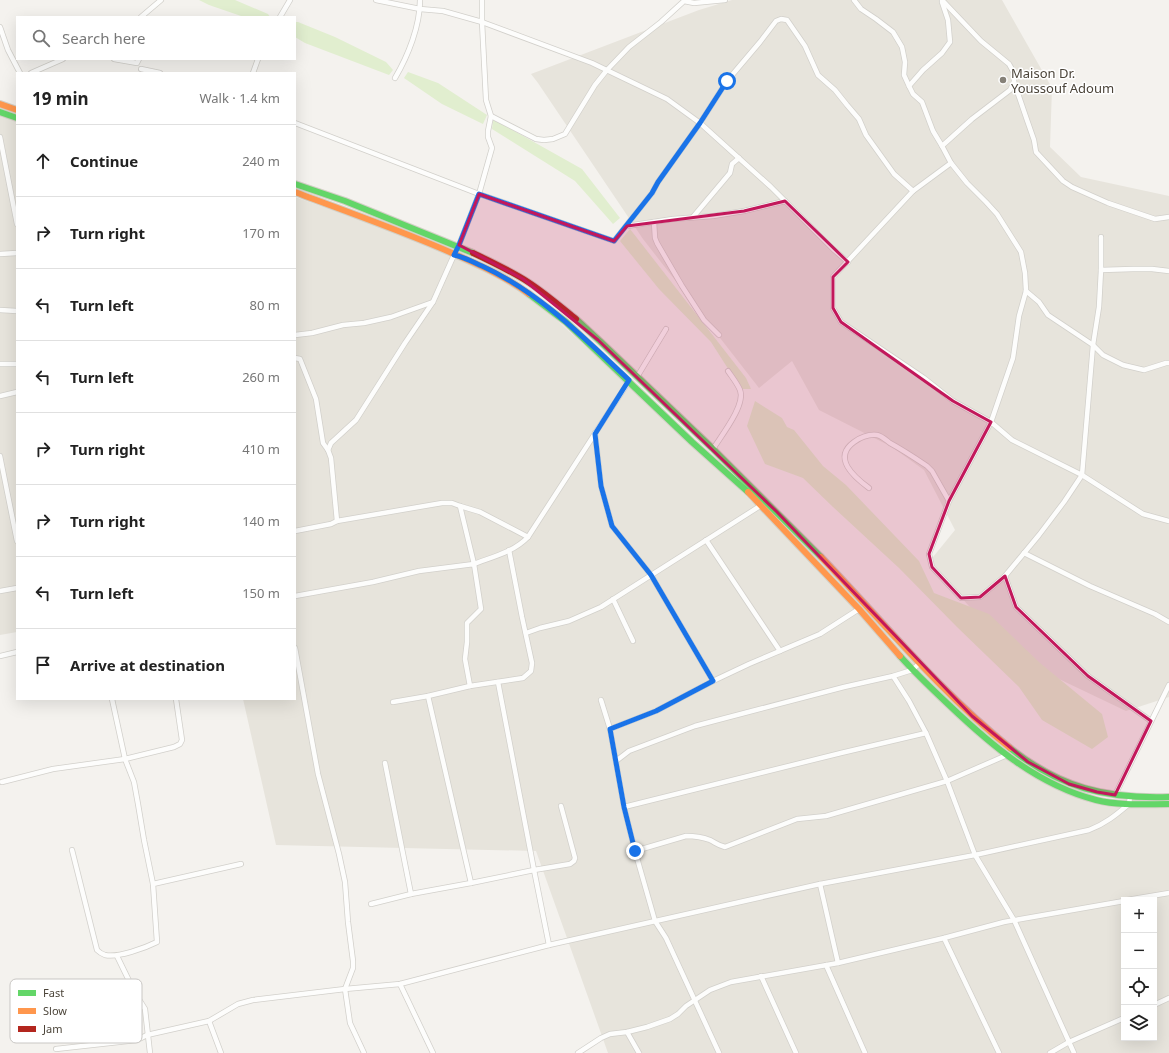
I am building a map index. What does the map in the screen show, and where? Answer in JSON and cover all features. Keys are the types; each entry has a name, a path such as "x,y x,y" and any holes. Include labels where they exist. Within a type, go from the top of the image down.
{"street":[{"path":"142,16 161,0"},
{"path":"281,16 290,0"},
{"path":"376,0 420,9 443,11 482,22 592,63 667,98 700,123 739,158 848,262"},
{"path":"395,78 402,66 412,42 420,9 420,0"},
{"path":"328,450 331,443 356,420 433,302 459,245 479,194 492,151 488,137 491,116 486,100 482,0"},
{"path":"491,116 536,139 549,140 565,134 595,85 607,70 629,47 661,22 684,1 694,3 726,0"},
{"path":"854,0 861,9 893,32 902,47 905,62 904,75 913,94 922,102 933,131 951,163 967,183 993,210 1021,252 1025,273 1026,291 1019,316 1013,358 991,422 949,501 929,554 932,568 961,598 980,597 1005,576 1043,530 1082,475 1093,345 1099,307 1101,237"},
{"path":"910,86 923,70 942,53 950,42 948,20 942,0"},
{"path":"942,0 981,41 1009,64 1014,73 1014,82 1034,140 1036,152 1063,181 1072,187 1108,203 1156,218 1169,217"},
{"path":"296,123 479,194 614,241 652,193 727,81 776,21 781,19 787,20 804,46 818,75 835,90 859,119 866,135 894,174 913,191"},
{"path":"0,28 8,50 19,72"},
{"path":"33,72 61,60"},
{"path":"120,60 138,63 139,60"},
{"path":"139,60 141,71"},
{"path":"254,72 258,60"},
{"path":"942,146 972,119 1010,90 1014,82"},
{"path":"0,104 16,110"},
{"path":"0,112 16,118"},
{"path":"0,137 16,219"},
{"path":"693,217 730,173 732,164 739,158"},
{"path":"951,163 913,191 833,277 832,308 841,322 924,378 953,401 991,422 1012,440 1082,475 1143,514 1169,521"},
{"path":"296,184 342,200 459,245 498,264 523,279 563,309 713,449 808,544 919,664 999,740 1028,762 1069,784 1097,792 1130,797 1169,797"},
{"path":"296,192 423,240 454,255 462,257 491,270 517,285 539,301 571,327 629,380 692,442 742,486 859,609 912,670 967,722 1024,768 1065,790 1098,800 1129,804 1169,804"},
{"path":"627,226 744,211 785,201"},
{"path":"654,222 655,238 657,243 704,320 719,334"},
{"path":"0,254 16,253"},
{"path":"1101,270 1133,269 1169,271"},
{"path":"1026,291 1039,302 1048,315 1093,345 1103,355 1123,365 1144,370 1169,363"},
{"path":"296,335 391,317 433,302"},
{"path":"0,310 16,311"},
{"path":"637,377 666,329"},
{"path":"296,358 300,359 316,398 322,443 328,450 331,458 337,522"},
{"path":"0,364 16,364"},
{"path":"713,449 740,406 741,391 728,371"},
{"path":"296,596 373,582 419,571 474,564 509,550 524,542 629,380"},
{"path":"0,396 16,392"},
{"path":"595,434 601,486 612,526 651,575 713,681"},
{"path":"869,488 857,480 846,465 845,452 848,447 860,437 878,435 927,466 932,471 949,501"},
{"path":"0,456 16,536"},
{"path":"296,531 442,503 452,503 480,512 528,537"},
{"path":"460,506 474,564 481,609 468,623 465,659 470,686"},
{"path":"526,633 569,621 601,607 760,506"},
{"path":"706,540 780,650"},
{"path":"393,702 428,696 470,686 523,678 531,671 532,663 509,550"},
{"path":"1024,553 1090,586 1155,614 1169,622"},
{"path":"1005,576 1016,607 1088,676 1151,721"},
{"path":"0,591 16,588"},
{"path":"613,599 633,641"},
{"path":"610,729 656,711 713,681 780,650 820,634 859,609"},
{"path":"0,656 16,652"},
{"path":"296,653 318,774 345,882 353,961 353,968 345,989 350,1023 364,1053"},
{"path":"616,761 629,751 695,726 893,676 912,670 919,664"},
{"path":"893,676 926,733 947,781 975,855 1014,920 1074,1053"},
{"path":"498,682 549,945"},
{"path":"1115,795 1169,685"},
{"path":"428,696 471,883"},
{"path":"72,850 97,950 105,955 117,956 150,946 157,942 153,884 134,782 125,759 112,700"},
{"path":"2,782 53,769 125,759 174,747 180,744 182,740 176,700"},
{"path":"601,700 610,729 624,807 655,921 666,938 719,1053"},
{"path":"624,807 926,733"},
{"path":"635,851 686,836 694,836 711,840 717,845 725,846 796,819 826,816 947,781 1006,755"},
{"path":"385,763 411,894"},
{"path":"142,1038 147,1035 209,1021 238,1004 253,1000 400,984 549,945 820,884 975,855 1089,830 1108,822 1129,804 1130,797"},
{"path":"371,904 411,894 570,864 575,858 561,806"},
{"path":"153,884 241,864"},
{"path":"820,884 838,962"},
{"path":"1145,897 1169,893"},
{"path":"578,1053 610,1034 647,1027 670,1019 710,990 731,982 826,965 944,938 1014,920 1121,902"},
{"path":"944,938 1000,1053"},
{"path":"117,956 128,979"},
{"path":"826,965 865,1053"},
{"path":"761,976 796,1053"},
{"path":"400,984 433,1053"},
{"path":"1157,1004 1169,998"},
{"path":"142,1004 145,1009 150,1053"},
{"path":"1050,1053 1069,1042 1121,1019"},
{"path":"209,1021 221,1053"},
{"path":"627,1032 639,1053"},
{"path":"56,1049 110,1043"}],"highlighted area":[{"path":"479,194 614,241 627,226 744,211 785,201 848,262 833,277 833,308 841,322 953,401 991,422 949,501 929,554 932,567 961,598 980,597 1005,576 1016,607 1088,676 1151,721 1115,795 1097,792 1069,784 1028,762 972,716 777,512 598,340 523,279 459,245"}],"shaded area":[{"path":"732,0 1002,0 1052,88 1050,147 1081,177 1169,196 1169,697 1126,711 1017,659 929,562 955,530 924,470 892,447 819,410 792,361 759,388 643,239 531,74 699,10"},
{"path":"0,112 16,116 16,632 0,635"},
{"path":"296,197 502,270 702,453 860,608 1007,756 1114,806 1169,803 1169,1053 608,1053 536,851 276,845 243,700 296,700"}],"green space":[{"path":"199,0 235,0 268,14 269,16 241,16"},
{"path":"296,22 335,37 386,62 393,70 389,75 305,43 296,38"},
{"path":"408,72 438,83 487,115 483,124 442,104 404,78"},
{"path":"493,119 582,169 620,218 613,224 575,181 492,129"},
{"path":"630,229 746,378 751,389 741,389 711,342 659,289 620,241"},
{"path":"755,401 782,418 787,427 794,430 823,466 846,485 919,561 934,593 989,614 1040,663 1102,714 1108,737 1092,749 1042,720 1019,687 899,568 803,478 765,464 747,426"}],"traffic: fast":[{"path":"0,112 16,118"},
{"path":"296,184 345,201 473,253"},
{"path":"529,294 566,322 692,442 748,492"},
{"path":"576,319 712,448 821,557"},
{"path":"900,656 930,687 982,735 999,749 1035,774 1055,785 1096,800 1123,804 1169,804"},
{"path":"1010,748 1047,773 1066,782 1085,788 1125,796 1169,797"}],"traffic: slow":[{"path":"0,104 16,110"},
{"path":"296,192 393,229 482,266 529,294"},
{"path":"748,492 859,609 900,656"},
{"path":"821,557 912,656 960,704 1010,748"}],"traffic: jam":[{"path":"473,253 508,270 528,282 576,319"}],"place":[{"name":"Maison Dr. Youssouf Adoum","path":"1003,80"}],"route":[{"path":"635,851 624,807 610,729 656,711 713,681 651,575 612,526 601,486 595,434 629,380 566,322 517,285 491,270 454,255 479,194 614,241 644,205 727,81"}]}
